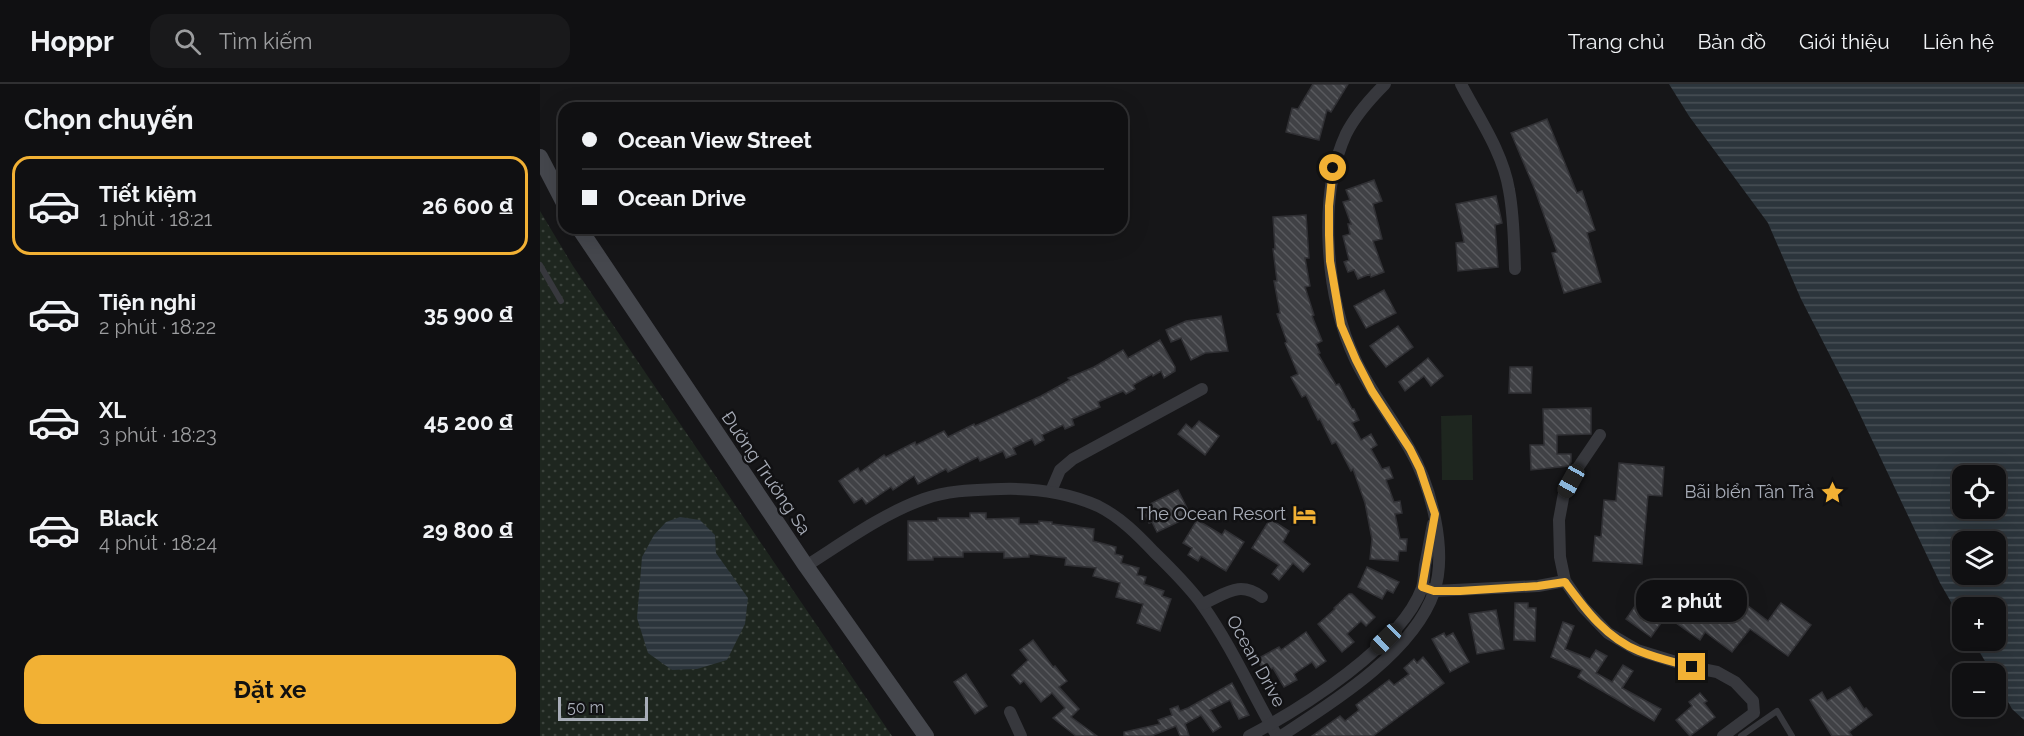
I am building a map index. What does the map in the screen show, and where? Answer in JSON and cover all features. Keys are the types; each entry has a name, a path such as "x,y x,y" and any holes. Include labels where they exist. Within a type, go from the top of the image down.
{"main road":[{"path":"540,157 558,192"},
{"name":"Đường Trường Sa","path":"583,234 806,566 926,736"}],"street":[{"path":"1249,736 1276,732 1345,694 1399,646 1423,614 1439,545 1435,514 1420,469 1410,449 1372,391 1341,325 1330,261 1329,206 1333,168 1347,132 1385,84"},
{"path":"1461,84 1494,147 1505,175 1509,189 1515,269"},
{"path":"1051,491 1060,470 1073,459 1202,388"},
{"path":"1600,435 1564,493 1559,520 1560,557 1565,582 1608,633 1637,650 1692,667 1717,672 1735,682 1753,701 1754,713 1723,736"},
{"name":"Ocean Drive","path":"806,566 894,512 927,497 955,491 981,490 1051,491 1078,498 1115,516 1147,544 1202,604 1276,732"},
{"path":"1428,589 1538,586 1565,582"},
{"name":"Ocean Drive","path":"1202,604 1239,588 1252,590 1262,597"},
{"path":"1010,712 1020,736"}],"lane":[{"path":"540,265 561,301"},
{"path":"1741,736 1777,711 1791,736"}],"shaded area":[{"path":"1669,84 2024,84 2024,720 2012,709 2006,698 2006,663 1986,663 1979,651 2006,651 2006,597 1952,597 1952,604 1801,299 1768,223 1689,116"},
{"path":"540,211 573,266 892,736 540,736"},
{"path":"1472,415 1473,480 1442,480 1441,416"},
{"path":"680,517 700,520 715,535 716,553 748,598 745,624 727,660 697,669 672,670 648,653 637,618 642,557 654,535 666,522"}],"building":[{"path":"1313,84 1348,84 1331,112 1327,110 1319,140 1286,132 1292,108 1298,109"},
{"path":"1547,119 1577,193 1582,191 1595,230 1587,233 1601,282 1564,293 1552,253 1557,252 1535,190 1511,133"},
{"path":"1374,180 1382,201 1373,204 1382,239 1373,241 1384,272 1358,279 1354,270 1348,272 1344,262 1349,260 1343,236 1350,234 1348,224 1351,224 1343,202 1350,200 1346,190"},
{"path":"1496,196 1502,223 1495,225 1498,267 1458,271 1456,243 1464,242 1456,204"},
{"path":"1306,215 1309,258 1305,258 1310,286 1305,287 1314,315 1312,316 1322,341 1316,344 1320,353 1318,354 1336,385 1339,384 1354,409 1359,420 1352,423 1361,440 1371,434 1377,445 1371,449 1382,469 1389,467 1393,478 1386,480 1394,502 1400,501 1402,513 1395,514 1400,539 1407,539 1406,551 1399,551 1398,561 1370,559 1372,539 1365,503 1353,469 1351,471 1336,442 1332,444 1306,395 1302,397 1291,377 1298,374 1285,343 1287,342 1277,314 1280,313 1274,281 1277,281 1273,249 1275,249 1273,217"},
{"path":"1384,290 1396,313 1366,328 1354,306"},
{"path":"1221,316 1228,351 1205,353 1191,360 1181,338 1171,342 1166,330 1186,321"},
{"path":"1398,326 1413,347 1386,367 1370,346"},
{"path":"1160,340 1175,371 1164,378 1161,371 1153,376 1152,374 1133,385 1135,389 1126,394 1123,391 1098,402 1100,407 1072,419 1074,425 1065,429 1063,425 1042,435 1044,440 1035,445 1032,439 1013,448 1016,454 1006,458 1003,451 980,461 978,457 948,472 946,469 918,484 914,476 893,490 891,487 866,504 862,498 854,503 839,481 858,468 860,472 884,455 886,457 915,442 916,445 944,431 948,437 1041,396 1070,380 1068,378 1094,367 1123,350 1128,358"},
{"path":"1428,358 1443,376 1431,386 1424,376 1405,391 1399,382"},
{"path":"1510,367 1532,367 1531,393 1509,393"},
{"path":"1591,408 1591,434 1557,435 1557,454 1571,454 1569,466 1531,470 1530,445 1544,445 1543,409"},
{"path":"1199,421 1219,436 1205,455 1178,434 1186,424 1192,429"},
{"path":"1619,463 1664,467 1662,496 1648,495 1642,564 1593,561 1595,536 1601,537 1604,500 1616,501"},
{"path":"1178,490 1191,516 1157,532 1152,522 1149,523 1144,507"},
{"path":"970,513 986,513 986,519 1019,518 1019,524 1039,524 1039,521 1094,529 1093,541 1116,547 1115,554 1123,556 1121,563 1139,568 1137,575 1146,577 1144,584 1164,591 1162,596 1171,599 1160,631 1137,623 1143,604 1116,597 1120,583 1093,576 1096,568 1065,565 1066,558 1029,554 1029,557 1004,558 1004,552 963,552 963,557 908,560 908,521 970,518"},
{"path":"1270,519 1289,531 1283,542 1310,564 1303,572 1293,563 1279,580 1272,574 1279,565 1252,548"},
{"path":"1197,520 1222,535 1225,530 1244,542 1226,571 1201,556 1198,561 1188,555 1192,548 1183,543"},
{"path":"1367,567 1399,582 1393,593 1387,590 1382,599 1358,587"},
{"path":"1650,584 1686,609 1700,589 1730,610 1739,599 1768,621 1781,603 1811,625 1788,656 1750,629 1732,652 1705,632 1700,640 1666,616 1651,637 1626,619"},
{"path":"1349,594 1352,594 1375,617 1366,626 1361,621 1347,634 1354,642 1342,652 1318,624"},
{"path":"1515,603 1528,603 1528,608 1536,608 1535,641 1514,640"},
{"path":"1496,610 1504,649 1477,654 1469,614"},
{"path":"1563,622 1574,626 1565,649 1590,659 1596,650 1607,656 1596,673 1612,682 1623,665 1633,671 1622,688 1661,709 1654,721 1578,677 1582,670 1551,657"},
{"path":"1306,632 1326,661 1316,668 1312,662 1294,674 1297,680 1284,687 1273,668 1264,672 1257,659 1279,647 1281,650"},
{"path":"1444,633 1446,637 1453,633 1469,662 1450,672 1432,639"},
{"path":"1033,640 1053,667 1055,666 1067,681 1059,687 1079,709 1071,717 1097,736 1076,736 1053,718 1065,708 1052,693 1041,702 1024,681 1020,684 1012,675 1028,660 1020,650"},
{"path":"1423,657 1444,683 1373,736 1312,736 1340,716 1345,721 1359,710 1356,705 1389,680 1394,685 1409,674 1404,668 1414,659 1417,663"},
{"path":"966,674 987,706 975,714 954,682"},
{"path":"1232,683 1249,715 1239,719 1230,700 1210,710 1221,727 1213,732 1201,715 1185,724 1189,736 1180,736 1176,726 1151,736 1124,736 1124,732 1160,724 1158,720 1172,715 1170,709 1178,706 1180,711 1188,708"},
{"path":"1850,687 1864,709 1866,708 1872,715 1849,732 1852,736 1832,736 1810,700 1822,692 1827,701"},
{"path":"1700,693 1707,701 1704,703 1715,717 1690,736 1676,720 1692,706 1689,702"}],"place":[{"name":"Bãi biển Tân Trà","path":"1832,492"},
{"name":"The Ocean Resort","path":"1304,514"}],"route":[{"path":"1333,168 1329,206 1330,261 1341,325 1372,391 1410,449 1420,469 1435,514 1422,587 1434,591 1460,591 1565,582 1608,633 1637,650 1692,667"}]}
